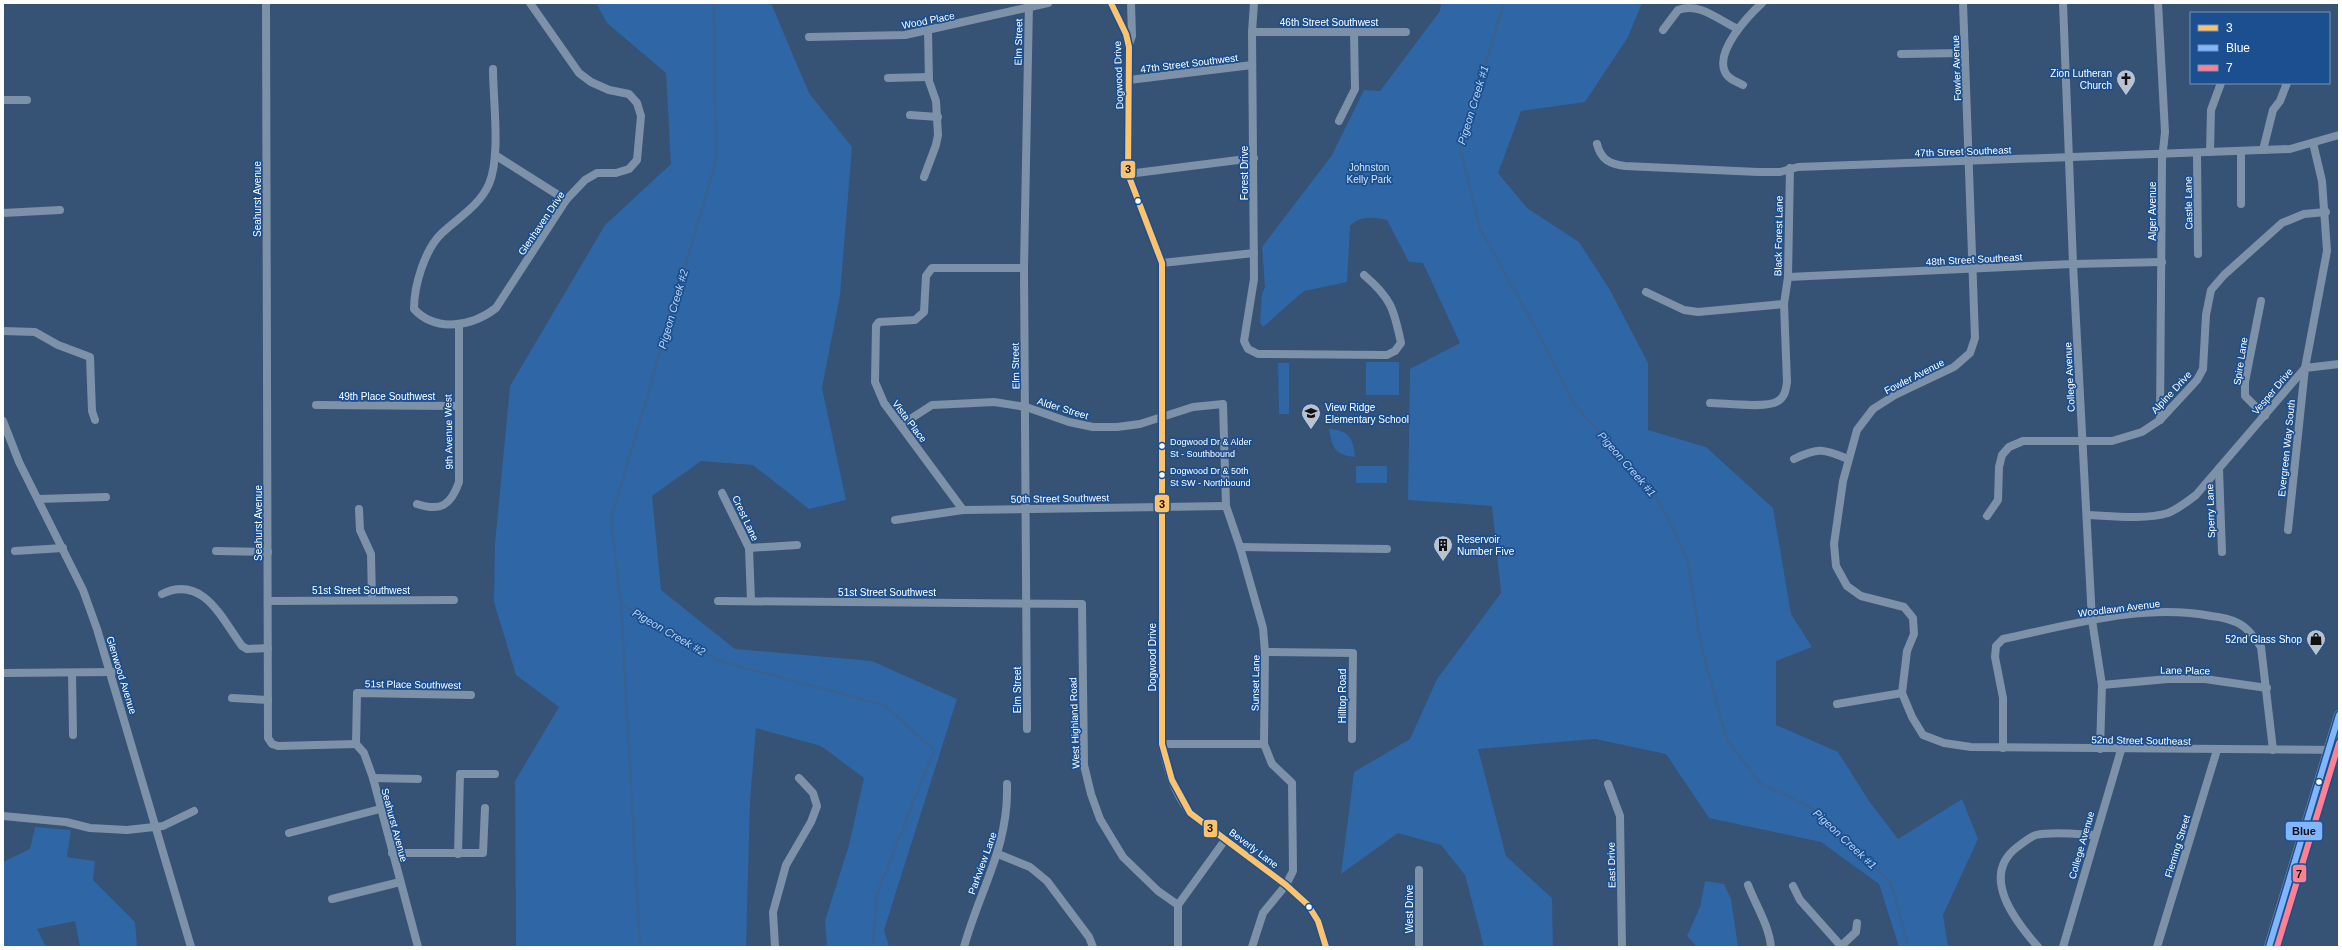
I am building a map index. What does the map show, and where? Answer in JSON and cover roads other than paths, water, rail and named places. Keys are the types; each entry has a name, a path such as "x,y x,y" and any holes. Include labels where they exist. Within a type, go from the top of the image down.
{"main road":[{"path":"2270,947 2334,750 2339,715"}],"street":[{"name":"Seahurst Avenue","path":"266,3 268,738 272,744 278,746 356,744 364,753 373,778 380,809 418,947"},
{"name":"Glenhaven Drive","path":"492,69 495,155 494,170 488,186 475,203 441,234 420,272 414,292 414,308 422,317 439,323 459,324 483,318 496,308 566,200 585,180 597,173 616,173 629,169 636,160 641,116 637,102 629,94 609,90 590,82 579,73 530,3"},
{"name":"Wood Place","path":"809,37 874,37 905,35 928,31 1029,6 1048,3"},
{"name":"Dogwood Drive","path":"1111,3 1126,34 1129,47 1128,174 1162,263 1162,744"},
{"path":"1129,47 1132,36 1131,3"},
{"name":"Forest Drive","path":"1254,3 1252,32 1254,279 1244,341 1248,349 1258,354 1387,355 1396,352 1401,343 1392,306 1383,291 1364,275"},
{"path":"1743,85 1728,76 1725,72 1726,53 1738,29 1762,3"},
{"name":"Fowler Avenue","path":"1902,693 1907,651 1914,634 1913,618 1904,607 1861,596 1846,586 1836,566 1834,544 1848,459 1857,430 1873,409 1895,395 1954,367 1970,353 1975,338 1974,269 1968,161 1963,3"},
{"name":"College Avenue","path":"2063,3 2073,264 2092,620 2102,685 2100,749"},
{"name":"Alger Avenue","path":"2158,3 2165,132 2163,154 2160,420"},
{"name":"Elm Street","path":"1027,729 1024,268 1029,6"},
{"path":"1663,30 1678,10 1693,7 1701,9 1738,29"},
{"path":"924,177 936,146 938,117 930,77 928,31"},
{"name":"46th Street Southwest","path":"1252,32 1406,32"},
{"path":"1339,122 1355,89 1354,32"},
{"path":"1901,54 1965,53"},
{"name":"47th Street Southwest","path":"1129,80 1252,65"},
{"path":"888,78 930,77"},
{"path":"2210,152 2211,110 2221,84"},
{"path":"2263,150 2273,110 2280,101 2286,84"},
{"path":"3,100 27,100"},
{"path":"910,115 938,117"},
{"name":"47th Street Southeast","path":"1597,144 1603,158 1615,164 1625,166 1780,172 1790,168 2290,149 2339,135"},
{"name":"Vesper Drive","path":"2087,516 2139,516 2167,513 2182,506 2196,495 2305,368 2327,251 2326,212 2322,181 2313,143"},
{"path":"2241,151 2241,204"},
{"name":"Castle Lane","path":"2197,153 2198,254"},
{"path":"495,155 566,200"},
{"path":"1128,174 1254,158"},
{"name":"Black Forest Lane","path":"1710,402 1766,405 1778,402 1785,394 1787,382 1784,304 1788,277 1790,168"},
{"path":"3,213 60,210"},
{"name":"Alpine Drive","path":"1987,516 1998,500 1999,467 2002,455 2009,447 2023,442 2082,440 2112,441 2142,432 2160,420 2197,380 2203,369 2206,315 2211,290 2224,275 2282,223 2304,214 2326,212"},
{"path":"1162,263 1254,253"},
{"name":"48th Street Southeast","path":"1788,277 2073,264 2162,262"},
{"name":"Vista Place","path":"963,510 884,404 875,382 876,326 879,322 915,320 924,312 926,276 932,268 1024,268"},
{"path":"1646,292 1684,310 1698,312 1784,304"},
{"name":"Spire Lane","path":"2261,302 2247,375 2246,396 2265,416"},
{"name":"9th Avenue West","path":"417,504 428,508 439,507 448,503 454,496 459,482 457,406 459,324"},
{"path":"3,331 35,332 58,345 90,357 92,411 95,420"},
{"path":"2305,368 2339,364"},
{"name":"Evergreen Way South","path":"2288,530 2305,368"},
{"name":"Alder Street","path":"901,425 932,405 994,402 1026,407 1047,416 1093,427 1117,427 1140,424 1163,415 1193,407 1223,404"},
{"name":"Sunset Lane","path":"1223,404 1226,506 1240,547 1263,628 1265,652 1264,744 1272,764 1292,783 1293,871 1286,885 1263,913 1252,947"},
{"name":"49th Place Southwest","path":"316,405 457,406"},
{"name":"Glenwood Avenue","path":"3,422 6,440 38,499 83,590 112,672 191,947"},
{"path":"1794,459 1809,451 1825,449 1848,459"},
{"name":"Sperry Lane","path":"2219,469 2222,552"},
{"name":"Crest Lane","path":"722,492 749,548 751,601"},
{"path":"38,499 106,497"},
{"name":"50th Street Southwest","path":"895,520 963,510 1226,506"},
{"path":"359,509 360,530 371,554 372,600"},
{"path":"749,548 797,545"},
{"path":"1240,547 1387,549"},
{"path":"15,551 63,548"},
{"path":"216,551 268,552"},
{"path":"162,594 173,588 184,588 198,593 217,609 242,646 248,649 268,648"},
{"name":"51st Street Southwest","path":"268,601 454,600"},
{"name":"51st Street Southwest","path":"718,602 1057,603"},
{"name":"West Highland Road","path":"1057,603 1082,604 1084,765 1100,819 1123,858 1158,891 1178,904"},
{"name":"Woodlawn Avenue","path":"2003,748 2003,698 1995,657 1996,646 2003,639 2092,620 2149,613 2190,612 2237,622 2252,634 2261,647 2267,688 2272,750"},
{"name":"Hilltop Road","path":"1265,652 1352,653 1352,739"},
{"path":"3,673 112,672"},
{"path":"72,673 73,735"},
{"name":"Lane Place","path":"2102,685 2168,678 2205,679 2267,688"},
{"name":"51st Place Southwest","path":"356,744 357,693 471,695"},
{"path":"1837,704 1902,693"},
{"name":"52nd Street Southeast","path":"1902,693 1912,716 1923,735 1944,743 1971,747 2121,750 2334,750"},
{"path":"232,698 268,700"},
{"path":"1162,744 1264,744"},
{"name":"Beverly Lane","path":"1162,744 1169,778 1180,799 1190,813 1286,885 1308,905 1318,921 1326,947"},
{"name":"College Avenue","path":"2063,947 2094,835 2121,750"},
{"name":"Fleming Street","path":"2157,947 2217,750"},
{"path":"458,854 460,774 495,774"},
{"path":"373,778 418,779"},
{"path":"775,947 773,912 786,866 811,822 817,806 813,793 799,778"},
{"name":"Parkview Lane","path":"964,947 972,920 998,854 1008,807 1007,784"},
{"name":"East Drive","path":"1608,784 1620,816 1622,947"},
{"path":"392,853 483,853 485,808"},
{"path":"289,833 380,809"},
{"path":"3,816 66,822 90,828 127,830 163,826 194,811"},
{"path":"2038,947 2013,918 2005,900 2001,881 2003,862 2012,852 2036,835 2094,835"},
{"path":"1178,947 1178,904 1225,840"},
{"path":"998,854 1030,867 1047,881 1090,937 1093,947"},
{"name":"West Drive","path":"1419,870 1419,947"},
{"path":"332,899 400,882"},
{"path":"1748,886 1757,908 1768,928 1771,947"},
{"path":"1793,886 1800,900 1838,941 1840,946 1856,932 1857,923"}],"waterway":[{"name":"Pigeon Creek #2","path":"640,947 621,604 611,520 716,161 714,3"},
{"name":"Pigeon Creek #1","path":"1504,3 1460,148 1480,229 1535,327 1574,404 1655,494 1672,526 1688,562 1701,646 1727,740 1760,783 1810,807 1890,881 1909,947"},
{"name":"Pigeon Creek #2","path":"621,604 719,661 884,705 934,750 877,894 873,947"}],"place":[{"name":"Zion Lutheran Church","path":"2126,96"},
{"name":"View Ridge Elementary School","path":"1311,430"},
{"name":"Dogwood Dr & Alder St - Southbound","path":"1162,446"},
{"name":"Dogwood Dr & 50th St SW - Northbound","path":"1162,475"},
{"name":"Reservoir Number Five","path":"1443,562"},
{"name":"52nd Glass Shop","path":"2316,656"}],"park label":[{"name":"Johnston Kelly Park","path":"1369,172"}]}
